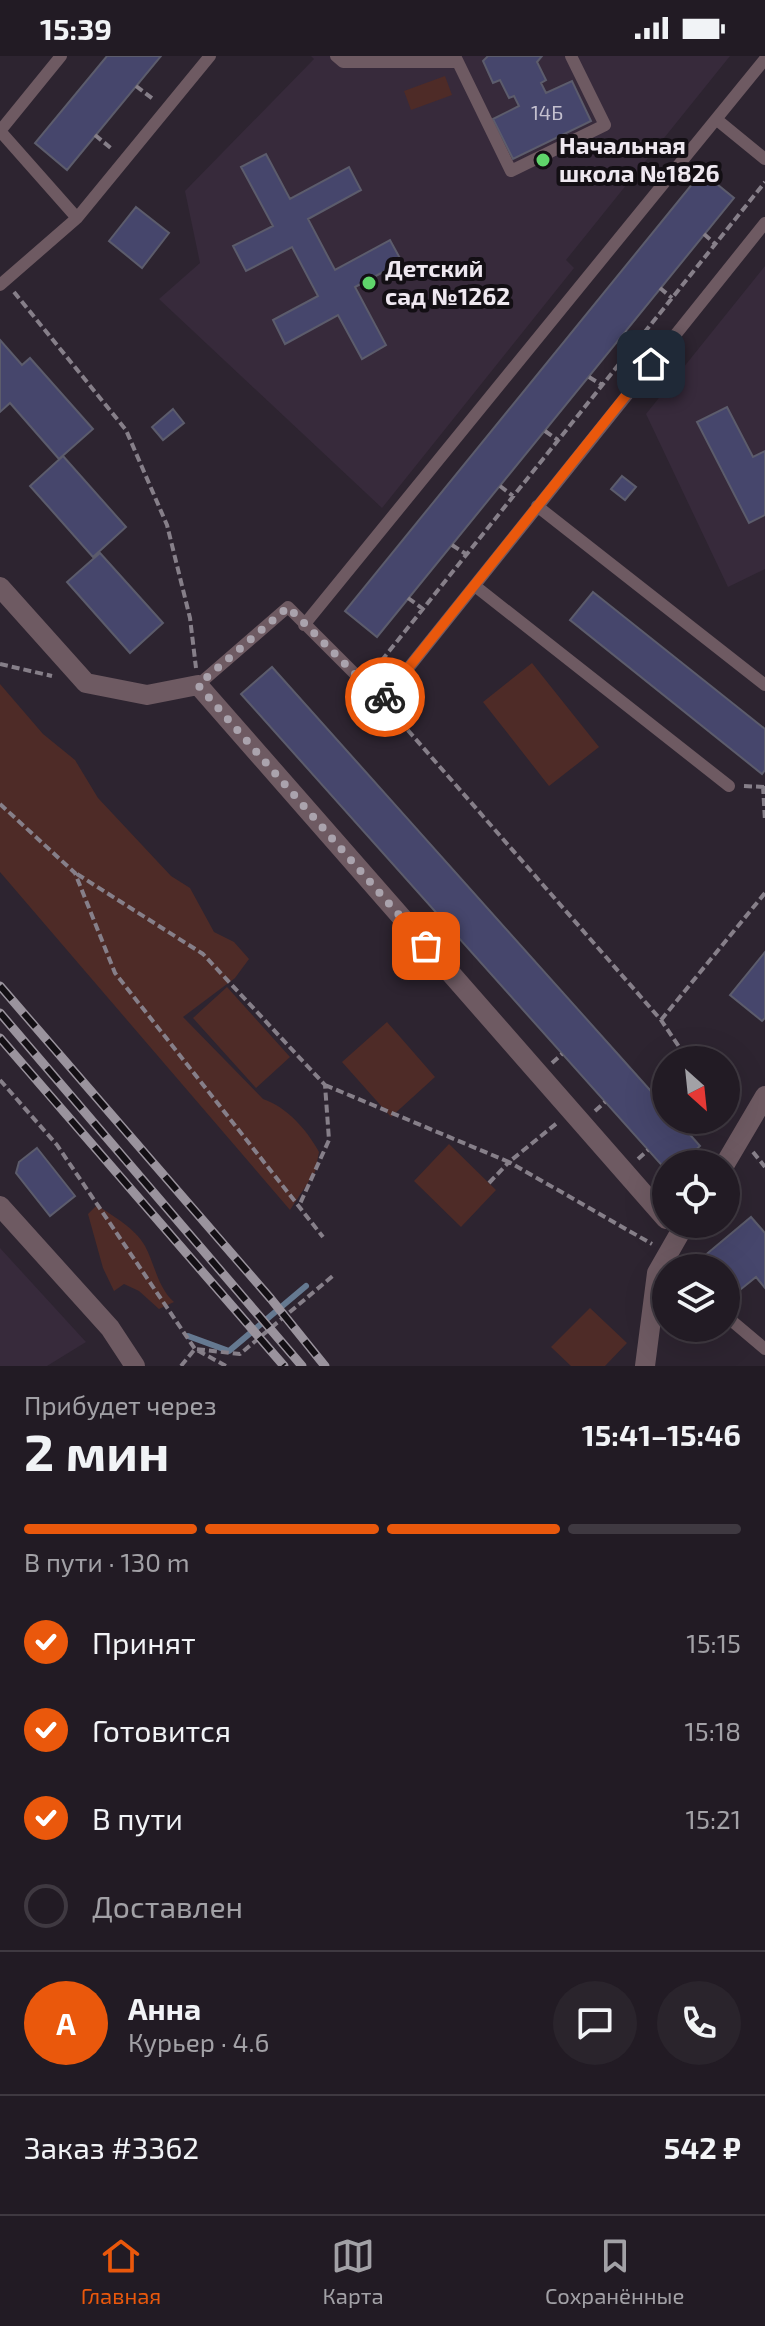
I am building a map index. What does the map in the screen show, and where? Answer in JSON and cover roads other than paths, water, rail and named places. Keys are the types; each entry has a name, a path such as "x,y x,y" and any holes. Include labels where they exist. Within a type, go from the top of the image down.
{"street":[{"path":"0,587 86,683 147,695 198,685 652,1200"},
{"path":"733,1150 765,1096"},
{"path":"0,1206 110,1328 135,1366"},
{"path":"645,1366 652,1328"}],"lane":[{"path":"61,56 0,131 77,218"},
{"path":"3,283 77,218 210,56"},
{"path":"336,56 343,62 456,59 511,171 605,125 571,56"},
{"path":"304,625 765,59"},
{"path":"716,119 765,159"},
{"path":"198,685 288,607 382,701 765,223"},
{"path":"537,506 765,685"},
{"path":"475,586 729,786"},
{"path":"740,1328 765,1349"}],"waterway":[{"path":"188,1336 229,1351 306,1286"}],"railway":[{"path":"0,986 271,1299 325,1366"},
{"path":"0,1013 302,1366"},
{"path":"0,1038 284,1366"}],"place":[{"name":"Начальная школа №1826","path":"543,160"},
{"name":"Детский сад №1262","path":"369,283"}]}
